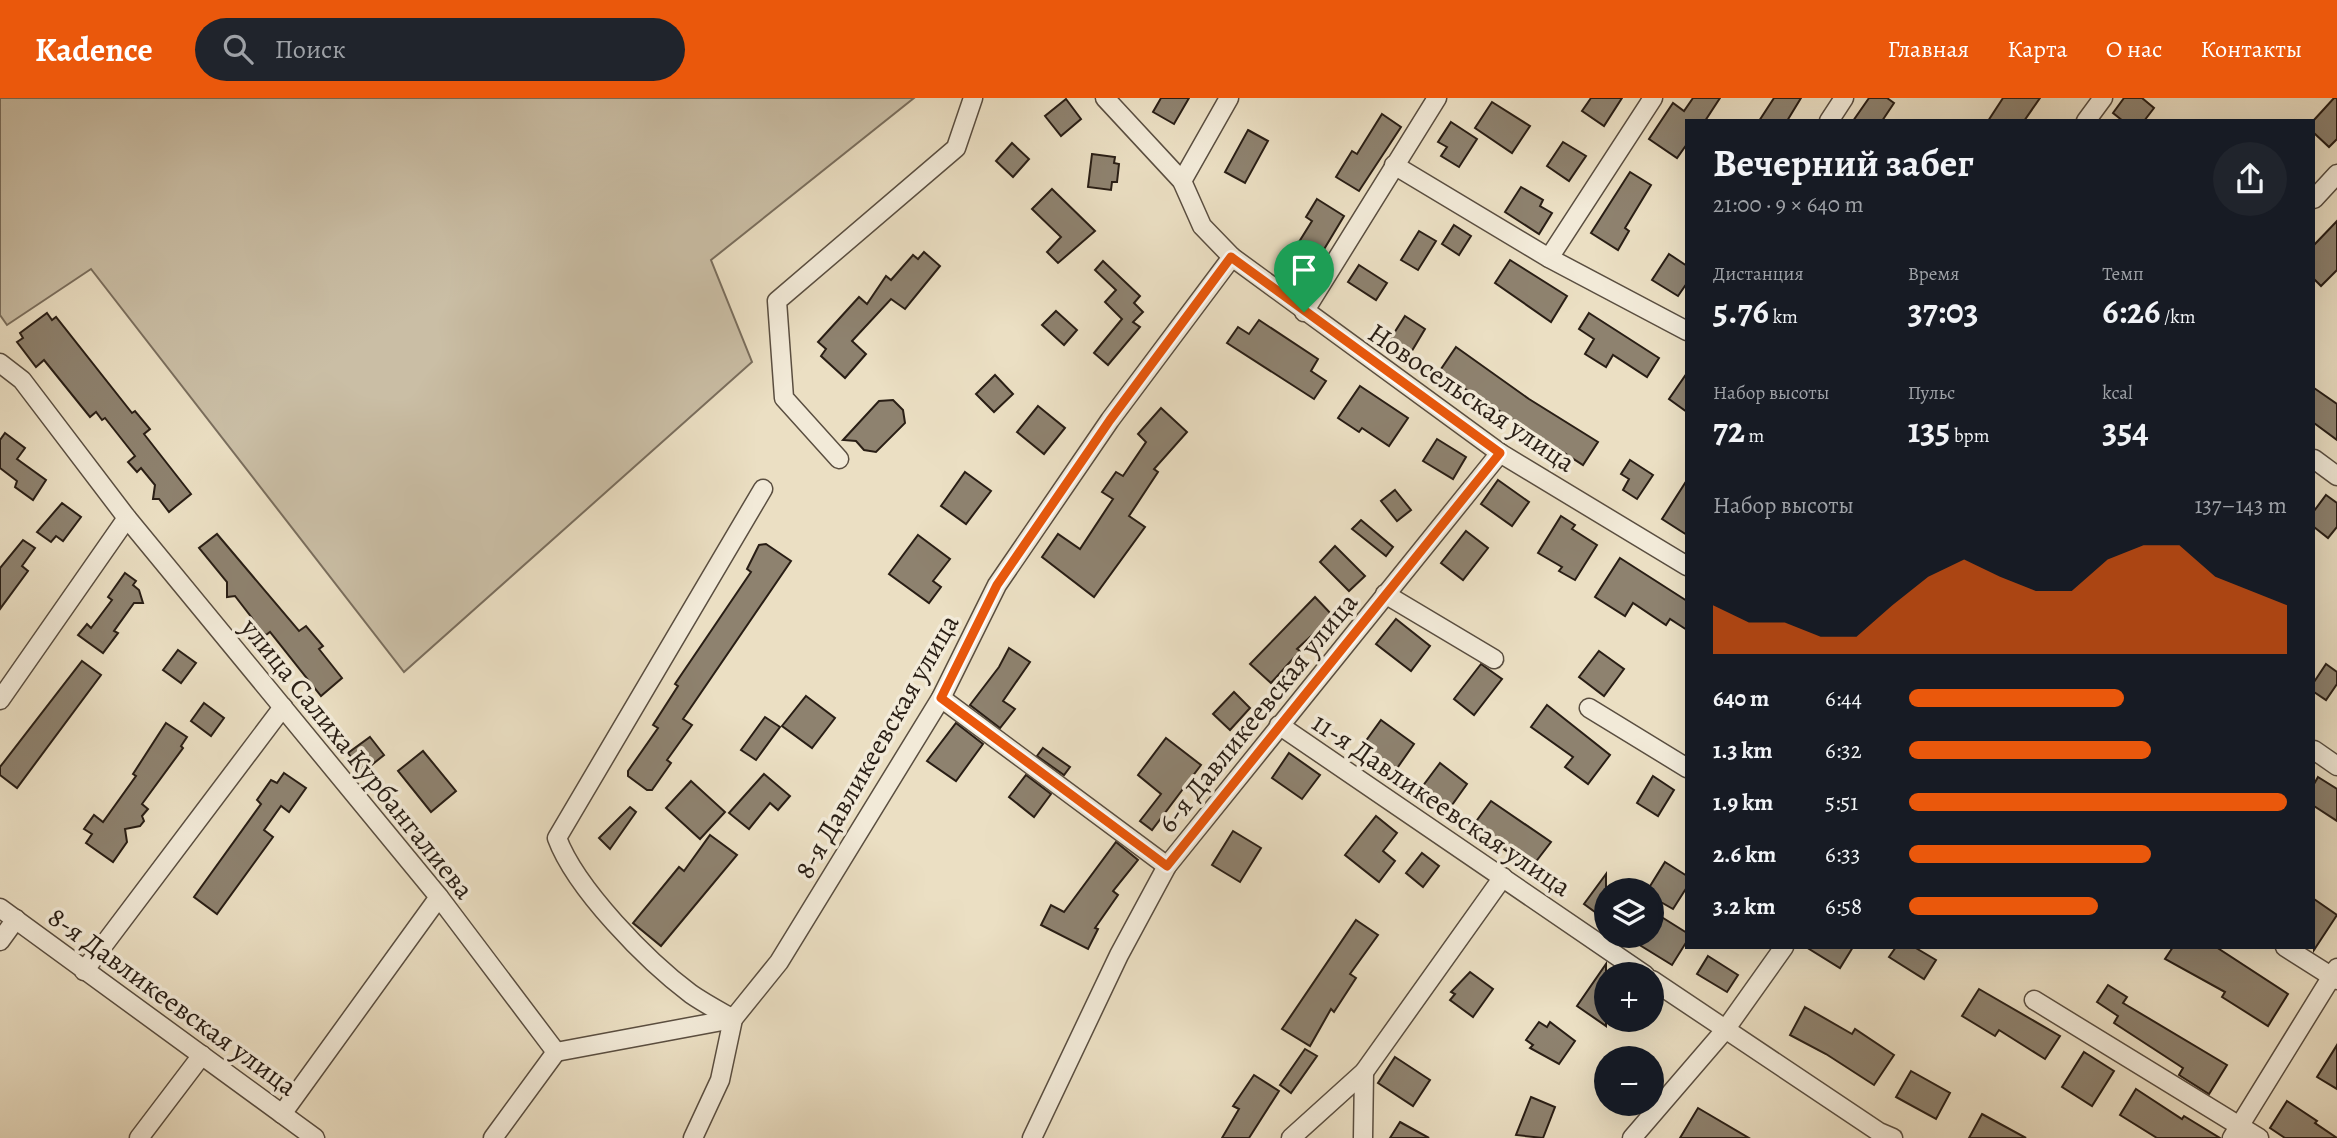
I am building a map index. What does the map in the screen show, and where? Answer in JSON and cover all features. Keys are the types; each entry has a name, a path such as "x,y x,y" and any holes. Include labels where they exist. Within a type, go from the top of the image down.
{"street":[{"path":"839,459 784,398 777,301 956,148 973,98"},
{"name":"Новосельская улица","path":"1105,98 1182,181 1202,226 1231,257 1500,453 1685,565"},
{"path":"1182,181 1229,98"},
{"path":"1304,312 1437,98"},
{"path":"1549,258 1653,98"},
{"path":"1830,119 1844,98"},
{"path":"2087,119 2103,98"},
{"path":"1394,165 1549,258 1685,330"},
{"path":"2315,198 2337,174"},
{"name":"8-я Давликеевская улица","path":"693,1138 720,1080 733,1019 779,962 941,698 997,585 1110,420 1231,257"},
{"name":"улица Салиха Курбангалиева","path":"0,363 22,380 127,518 439,897 556,1052"},
{"name":"6-я Давликеевская улица","path":"1032,1138 1119,955 1167,866 1500,453"},
{"path":"2315,459 2337,476"},
{"path":"733,1019 692,995 665,972 599,903 566,862 557,838 763,489"},
{"path":"0,700 127,518"},
{"path":"1385,594 1494,659"},
{"path":"941,698 1167,866"},
{"path":"85,971 282,707"},
{"path":"1589,708 1685,767"},
{"name":"11-я Давликеевская улица","path":"1279,725 1626,962"},
{"path":"2315,751 2337,766"},
{"path":"1290,1138 1364,1072 1503,877"},
{"path":"282,1114 439,897"},
{"name":"8-я Давликеевская улица","path":"0,908 315,1138"},
{"path":"0,941 16,919"},
{"path":"1632,1138 1725,1030 1783,949"},
{"path":"2236,1132 2335,975 2289,949"},
{"path":"1664,988 1882,1136"},
{"path":"2034,1000 2236,1132 2259,1138"},
{"path":"493,1138 556,1052 733,1019"},
{"path":"139,1138 202,1055"},
{"path":"1363,1138 1364,1072"}],"shaded area":[{"path":"0,98 914,98 711,260 752,362 404,672 91,269 7,325 0,315"}],"building":[{"path":"1161,98 1189,98 1174,124 1153,112"},
{"path":"1591,98 1622,98 1604,126 1582,111"},
{"path":"1693,98 1720,98 1706,119 1685,119 1685,147 1677,158 1649,139 1673,103 1684,111"},
{"path":"1774,98 1801,98 1788,119 1760,119"},
{"path":"1869,98 1887,98 1894,103 1883,119 1854,119"},
{"path":"2003,98 2040,98 2025,119 1989,119"},
{"path":"2124,98 2142,98 2154,108 2146,119 2120,119 2113,113"},
{"path":"2337,98 2337,139 2329,147 2315,134 2315,119"},
{"path":"1066,99 1081,119 1061,136 1045,116"},
{"path":"1492,102 1530,126 1512,153 1475,128"},
{"path":"1382,114 1401,127 1359,191 1336,177 1352,151 1357,154"},
{"path":"1451,122 1477,139 1459,167 1441,156 1447,147 1438,142"},
{"path":"1248,130 1268,141 1245,183 1225,172"},
{"path":"1563,142 1586,156 1569,181 1547,166"},
{"path":"1012,143 1029,159 1013,177 996,161"},
{"path":"1092,154 1115,157 1114,163 1119,164 1117,182 1112,182 1111,190 1088,187"},
{"path":"1630,172 1651,185 1625,228 1629,231 1618,250 1591,233"},
{"path":"1521,187 1543,200 1540,206 1552,213 1539,234 1505,212"},
{"path":"1052,189 1095,231 1058,263 1047,252 1061,237 1032,209"},
{"path":"1317,199 1344,216 1311,271 1289,258 1312,221 1306,217"},
{"path":"2337,221 2337,270 2321,286 2315,280 2315,244"},
{"path":"1454,225 1471,236 1459,255 1442,244"},
{"path":"1419,231 1436,241 1418,270 1401,260"},
{"path":"924,252 940,266 905,309 891,299 852,341 866,354 845,378 821,356 826,349 818,342 859,297 867,304 886,276 891,280 913,255 918,259"},
{"path":"1669,254 1685,265 1685,286 1678,296 1652,280"},
{"path":"1510,260 1567,296 1551,322 1495,283"},
{"path":"1103,261 1140,296 1134,303 1143,312 1133,322 1140,327 1108,365 1094,353 1122,319 1105,302 1116,290 1095,270"},
{"path":"1359,265 1387,283 1376,300 1348,282"},
{"path":"1056,311 1077,330 1064,345 1042,325"},
{"path":"47,313 52,320 56,317 132,413 135,411 150,429 144,434 191,494 169,512 159,499 153,499 155,485 141,468 137,472 128,462 135,456 105,418 102,420 96,412 90,417 44,360 36,367 17,342 23,338 20,333"},
{"path":"1589,313 1659,358 1647,377 1613,355 1606,367 1585,354 1594,339 1579,329"},
{"path":"1405,316 1425,329 1410,354 1389,341"},
{"path":"1259,320 1318,359 1311,371 1326,381 1314,399 1227,343 1238,327 1249,334"},
{"path":"1456,347 1529,399 1598,442 1583,465 1439,372"},
{"path":"995,375 1013,394 994,412 976,394"},
{"path":"1685,376 1685,411 1669,399"},
{"path":"1360,386 1408,418 1389,446 1362,428 1359,432 1338,418"},
{"path":"2315,389 2337,404 2337,440 2315,424"},
{"path":"893,400 903,410 905,423 876,452 864,450 856,441 843,440 879,401"},
{"path":"1038,406 1065,428 1044,454 1017,432"},
{"path":"1161,408 1187,432 1154,469 1158,472 1129,516 1145,527 1094,597 1042,557 1058,534 1080,549 1113,499 1102,492 1116,472 1123,476 1146,442 1138,434"},
{"path":"5,433 25,448 17,459 46,480 33,500 15,487 17,481 0,468 0,440"},
{"path":"1437,439 1466,457 1453,479 1423,461"},
{"path":"1630,460 1653,475 1637,499 1623,490 1629,479 1621,474"},
{"path":"965,472 991,491 966,524 941,506"},
{"path":"1498,480 1529,502 1512,526 1481,504"},
{"path":"1685,483 1685,534 1662,519"},
{"path":"1395,490 1411,510 1397,521 1381,501"},
{"path":"2326,495 2337,503 2337,527 2328,538 2315,528 2315,510"},
{"path":"62,503 81,517 63,541 56,536 51,542 37,532"},
{"path":"1561,516 1575,525 1572,529 1597,545 1575,580 1559,571 1562,567 1538,553"},
{"path":"1361,520 1393,547 1386,556 1352,529"},
{"path":"1466,531 1488,548 1463,580 1441,563"},
{"path":"217,534 299,631 306,626 323,646 319,649 342,678 321,696 270,632 266,635 256,628 252,618 235,596 227,597 227,582 199,548"},
{"path":"918,535 950,559 933,581 941,587 929,603 889,574"},
{"path":"23,540 35,548 22,566 28,571 0,609 0,568"},
{"path":"766,544 791,561 683,719 692,725 667,760 671,763 652,790 647,790 628,776 628,771 658,728 653,725 678,686 675,684 751,572 747,569 759,545"},
{"path":"1335,546 1365,576 1349,591 1320,562"},
{"path":"1620,558 1685,600 1685,629 1670,619 1666,625 1633,603 1625,616 1595,597"},
{"path":"125,573 136,581 133,585 139,590 143,603 134,603 114,631 118,633 103,653 78,635 87,624 91,628 112,600 108,597"},
{"path":"1315,597 1333,616 1297,649 1300,651 1271,683 1250,664"},
{"path":"1396,619 1430,646 1411,671 1376,644"},
{"path":"1009,648 1030,662 1003,701 1015,709 1000,728 970,705 999,667"},
{"path":"178,650 196,663 181,683 163,670"},
{"path":"1599,651 1624,669 1604,696 1579,677"},
{"path":"82,661 101,675 17,788 0,775 0,767"},
{"path":"1481,664 1502,679 1474,715 1454,699"},
{"path":"2326,664 2337,672 2337,684 2326,700 2315,693 2315,680"},
{"path":"1234,692 1250,708 1230,730 1213,714"},
{"path":"806,696 835,718 812,748 782,726"},
{"path":"204,703 224,718 211,736 191,721"},
{"path":"1547,705 1610,755 1588,784 1565,767 1573,757 1531,727"},
{"path":"765,717 780,727 756,760 741,750"},
{"path":"1381,720 1414,744 1393,774 1360,749"},
{"path":"166,723 187,737 181,746 183,748 142,804 148,809 142,816 144,821 140,826 125,829 127,842 113,862 86,843 92,834 84,829 94,815 103,822 136,776 133,774"},
{"path":"956,723 983,744 956,781 927,761"},
{"path":"370,737 384,755 363,772 348,753"},
{"path":"1166,738 1201,765 1152,830 1140,821 1161,794 1138,775"},
{"path":"1043,748 1070,767 1064,775 1037,756"},
{"path":"423,751 456,791 431,812 398,771"},
{"path":"1289,753 1320,775 1302,799 1272,778"},
{"path":"1440,763 1467,784 1447,812 1419,791"},
{"path":"284,773 306,788 289,812 281,806 264,830 273,837 217,914 194,897 261,804 257,800 271,780 277,783"},
{"path":"764,774 790,796 778,810 770,803 749,829 729,813"},
{"path":"1026,775 1051,794 1034,817 1009,797"},
{"path":"1653,776 1674,790 1658,816 1637,803"},
{"path":"2318,777 2337,789 2337,821 2315,807 2315,782"},
{"path":"691,781 725,812 700,839 666,808"},
{"path":"1491,801 1551,842 1531,868 1472,827"},
{"path":"630,807 636,812 610,849 599,838"},
{"path":"1376,816 1397,833 1383,851 1395,861 1379,882 1345,855"},
{"path":"1233,831 1261,848 1240,882 1212,865"},
{"path":"710,835 737,855 661,946 633,923 679,867 684,871"},
{"path":"1116,842 1138,860 1113,891 1118,895 1095,928 1098,929 1088,949 1041,925 1051,905 1064,912"},
{"path":"1422,853 1439,866 1423,887 1406,873"},
{"path":"1665,862 1685,875 1685,890 1673,909 1664,904 1664,878 1655,878"},
{"path":"1594,890 1594,911 1584,904"},
{"path":"2315,900 2337,915 2315,948"},
{"path":"1664,919 1685,932 1685,944 1672,965 1644,948 1664,948"},
{"path":"1356,920 1378,935 1350,974 1356,978 1334,1012 1331,1009 1310,1046 1282,1029"},
{"path":"1809,949 1852,949 1840,968"},
{"path":"1895,949 1917,949 1936,960 1924,979 1889,957"},
{"path":"2172,949 2219,949 2288,994 2268,1026 2222,997 2225,992 2165,959"},
{"path":"1708,956 1738,975 1727,992 1697,974"},
{"path":"1470,972 1493,989 1473,1017 1450,1000 1455,994 1451,992"},
{"path":"1594,981 1594,1018 1577,1006"},
{"path":"2108,985 2127,997 2123,1003 2227,1065 2209,1094 2179,1075 2183,1068 2114,1023 2118,1016 2097,1002"},
{"path":"1979,989 2060,1036 2045,1059 1999,1030 1995,1036 1962,1016"},
{"path":"1805,1007 1852,1034 1855,1029 1894,1055 1874,1085 1790,1035"},
{"path":"1539,1022 1547,1027 1550,1022 1575,1041 1559,1064 1530,1048 1533,1045 1526,1040"},
{"path":"2337,1045 2337,1089 2317,1077"},
{"path":"1305,1049 1317,1056 1291,1093 1280,1085"},
{"path":"2084,1052 2114,1071 2092,1106 2062,1087"},
{"path":"1395,1057 1430,1080 1413,1106 1378,1083"},
{"path":"1911,1071 1950,1093 1936,1119 1896,1097"},
{"path":"1254,1075 1279,1091 1249,1138 1222,1138 1239,1109 1233,1106"},
{"path":"2136,1089 2182,1119 2184,1116 2220,1138 2157,1138 2120,1115"},
{"path":"1531,1097 1555,1107 1543,1138 1516,1135"},
{"path":"2287,1101 2337,1138 2285,1138 2270,1128"},
{"path":"1698,1108 1749,1138 1680,1138"},
{"path":"1982,1114 2026,1138 1969,1138"},
{"path":"1400,1122 1429,1138 1390,1138"}],"route":[{"path":"1231,257 1304,312 1500,453 1167,866 941,698 997,585 1110,420 1231,257"}]}
